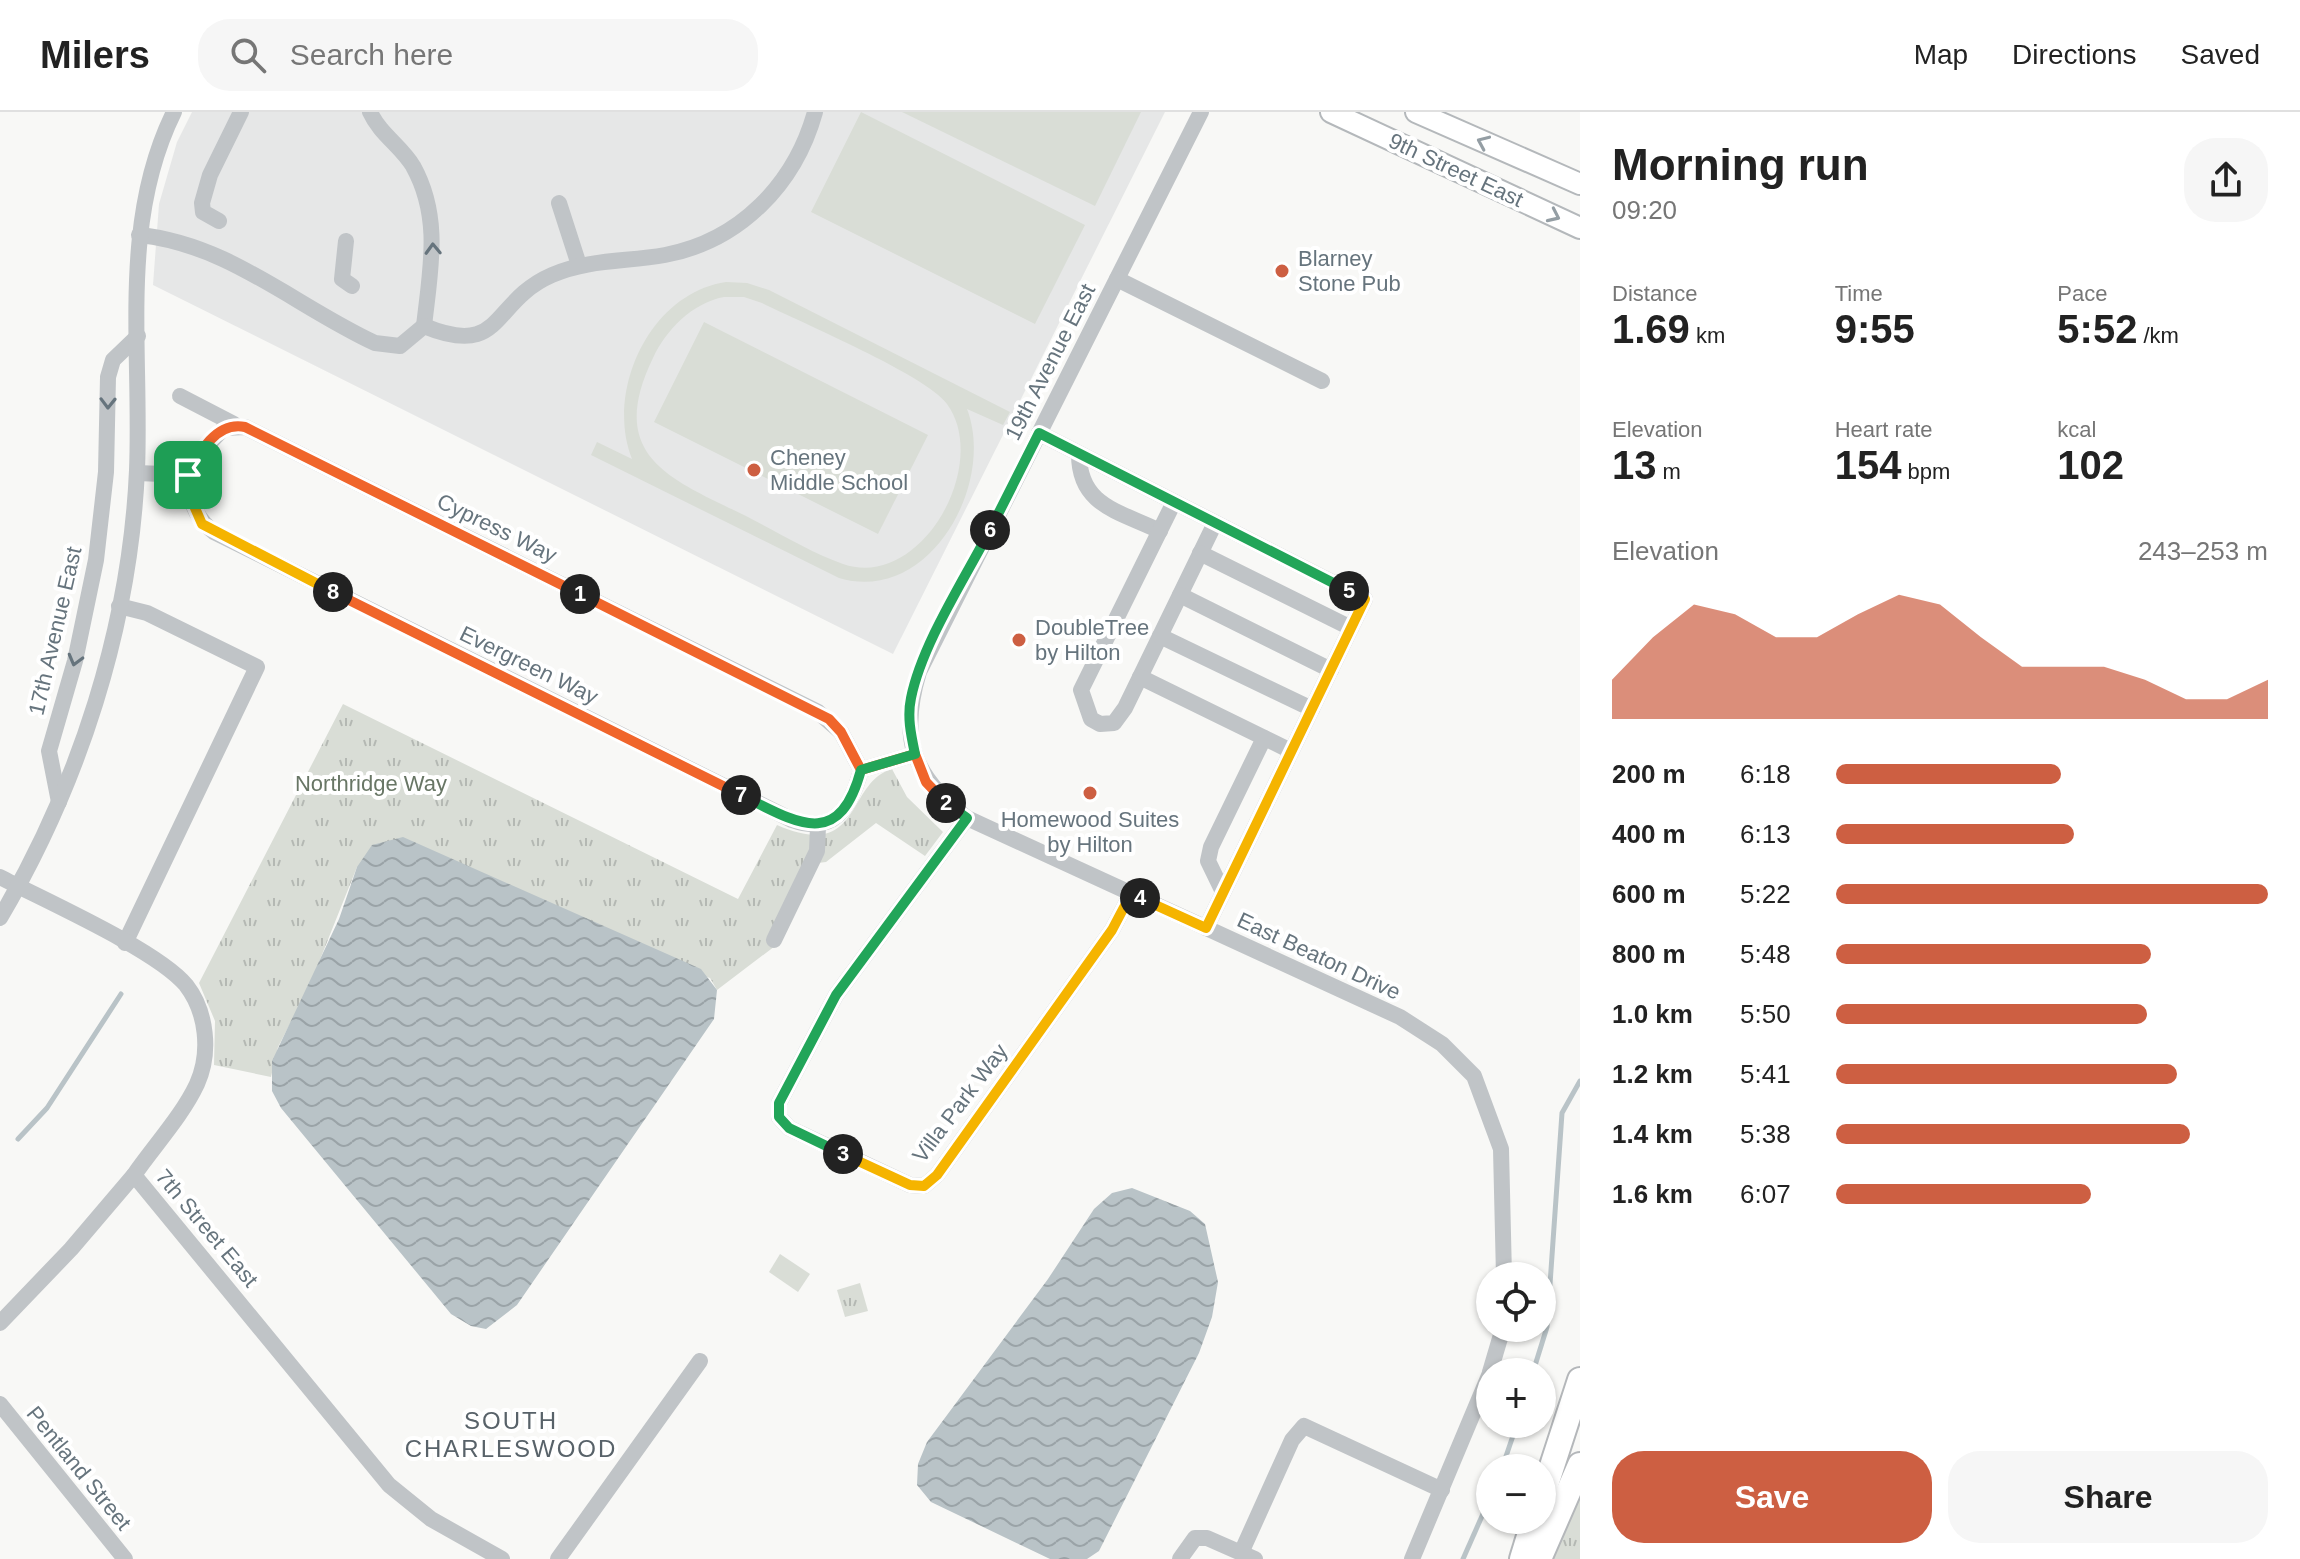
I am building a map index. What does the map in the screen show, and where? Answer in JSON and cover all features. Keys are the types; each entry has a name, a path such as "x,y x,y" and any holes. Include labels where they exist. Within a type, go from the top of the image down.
{"highway":[{"path":"1556,1454 1580,1380"},
{"path":"1539,1559 1580,1465"},
{"path":"1522,1559 1530,1534"}],"main road":[{"name":"9th Street East","path":"1331,112 1580,228"},
{"name":"9th Street East","path":"1416,112 1580,184"}],"street":[{"path":"0,918 59,802 108,660 119,606 137,473 139,235 149,173 174,112"},
{"path":"219,221 203,212 204,192 241,112"},
{"path":"139,235 173,239 216,255 375,343 400,346 424,326 434,255 429,210 413,167 375,124 370,112"},
{"path":"424,326 458,338 480,335 511,303 548,277 579,265 667,255 693,248 733,229 786,177 815,112"},
{"name":"19th Avenue East","path":"939,631 1201,112"},
{"path":"559,203 579,265"},
{"path":"346,241 342,279 352,286"},
{"path":"1117,279 1322,381"},
{"name":"17th Avenue East","path":"59,802 49,751 75,661 96,560 106,472 108,377 113,360 138,336"},
{"name":"Cypress Way","path":"180,396 818,712 841,732 861,770"},
{"path":"137,473 188,475 212,439 234,424"},
{"path":"1039,433 1365,599 1206,928"},
{"path":"1079,454 1079,475 1092,497 1160,531"},
{"name":"Evergreen Way","path":"188,475 188,492 196,512 202,524 214,532 792,820 818,826"},
{"path":"1174,502 1086,675 1081,690 1091,719 1100,724 1114,723 1140,677 1215,523"},
{"path":"1200,553 1351,628"},
{"path":"1180,595 1331,670"},
{"path":"119,606 147,613 257,667 125,943"},
{"name":"East Beaton Drive","path":"939,631 911,699 909,724 915,754 926,782 967,818 1400,1017 1442,1044 1474,1076 1501,1149 1504,1262"},
{"path":"1160,636 1312,709"},
{"path":"1140,677 1291,751"},
{"path":"1223,892 1208,861 1211,847 1264,738"},
{"path":"774,940 817,851 818,826 837,817 847,806 861,770 915,754"},
{"name":"Villa Park Way","path":"967,818 836,995 779,1103 779,1117 789,1128 910,1185 924,1186 937,1175 1112,930 1131,894"},
{"name":"7th Street East","path":"0,877 125,943 171,970 186,985 200,1007 205,1055 197,1084 134,1175 389,1485 431,1519 502,1559"},
{"path":"0,1323 71,1249 134,1175"},
{"path":"558,1559 700,1361"},
{"name":"Pentland Street","path":"0,1404 125,1559"},
{"path":"1412,1559 1476,1407"},
{"path":"1180,1559 1195,1538 1207,1538 1248,1556 1292,1440 1304,1426 1442,1490"}],"shaded area":[{"name":"Cheney Middle School","path":"192,112 1165,112 893,654 153,285 159,204 177,142"}],"green space":[{"path":"861,112 1085,225 1035,324 811,212"},
{"path":"902,112 1141,112 1095,206"},
{"path":"726,282 747,283 769,290 1010,412 1003,425 967,409 974,439 972,471 963,503 948,532 927,556 901,574 872,582 839,578 591,455 597,442 632,459 625,432 625,404 630,376 640,349 656,325 675,305 699,290","holes":["724,297 744,297 890,365 935,392 947,404 958,429 960,458 954,488 941,517 922,541 898,559 872,567 843,564 818,554 693,490 653,460 642,442 637,419 640,392 653,358 665,338 681,319 701,305"]},
{"path":"704,322 928,435 878,534 654,422"},
{"name":"Northridge Way","path":"343,704 738,899 777,825 805,834 825,834 839,827 866,789 877,777 892,769 907,797 943,832 925,856 876,823 826,862 818,863 779,943 717,990 710,978 357,867 309,987 278,1047 271,1077 214,1065 215,1021 199,983"},
{"path":"780,1254 810,1274 798,1292 769,1272"},
{"path":"860,1283 868,1311 845,1317 837,1290"},
{"path":"1580,1489 1580,1559 1550,1559"}],"water":[{"path":"403,837 701,969 717,990 714,1019 517,1305 486,1329 471,1326 451,1314 281,1108 272,1091 272,1061 339,919 357,867 372,845"},
{"path":"1132,1188 1190,1211 1205,1224 1218,1282 1212,1317 1199,1353 1099,1551 1087,1559 1050,1559 931,1502 917,1485 918,1464 927,1442 1048,1279 1094,1209 1112,1193"}],"waterway":[{"path":"18,1139 47,1108 121,994"},
{"path":"1537,1358 1547,1327 1562,1113 1580,1081"},
{"path":"1507,1454 1512,1438"},
{"path":"1463,1559 1476,1530"}],"place":[{"name":"Blarney Stone Pub","path":"1282,271"},
{"name":"Cheney Middle School","path":"754,470"},
{"name":"DoubleTree by Hilton","path":"1019,640"},
{"name":"Homewood Suites by Hilton","path":"1090,793"}],"district":[{"name":"SOUTH CHARLESWOOD","path":"511,1434"}],"route":[{"path":"188,475 188,492 196,512 202,524 214,532 806,825 818,826 837,817 855,793 861,770 890,760 915,754 909,724 911,699 919,672 1039,433 1365,599 1206,928 1131,894 1121,917 937,1175 924,1186 910,1185 789,1128 779,1117 779,1103 836,995 967,818 944,801 926,782 915,754 861,770 841,732 818,712 245,427 234,424 224,428 199,454 188,475"}]}
